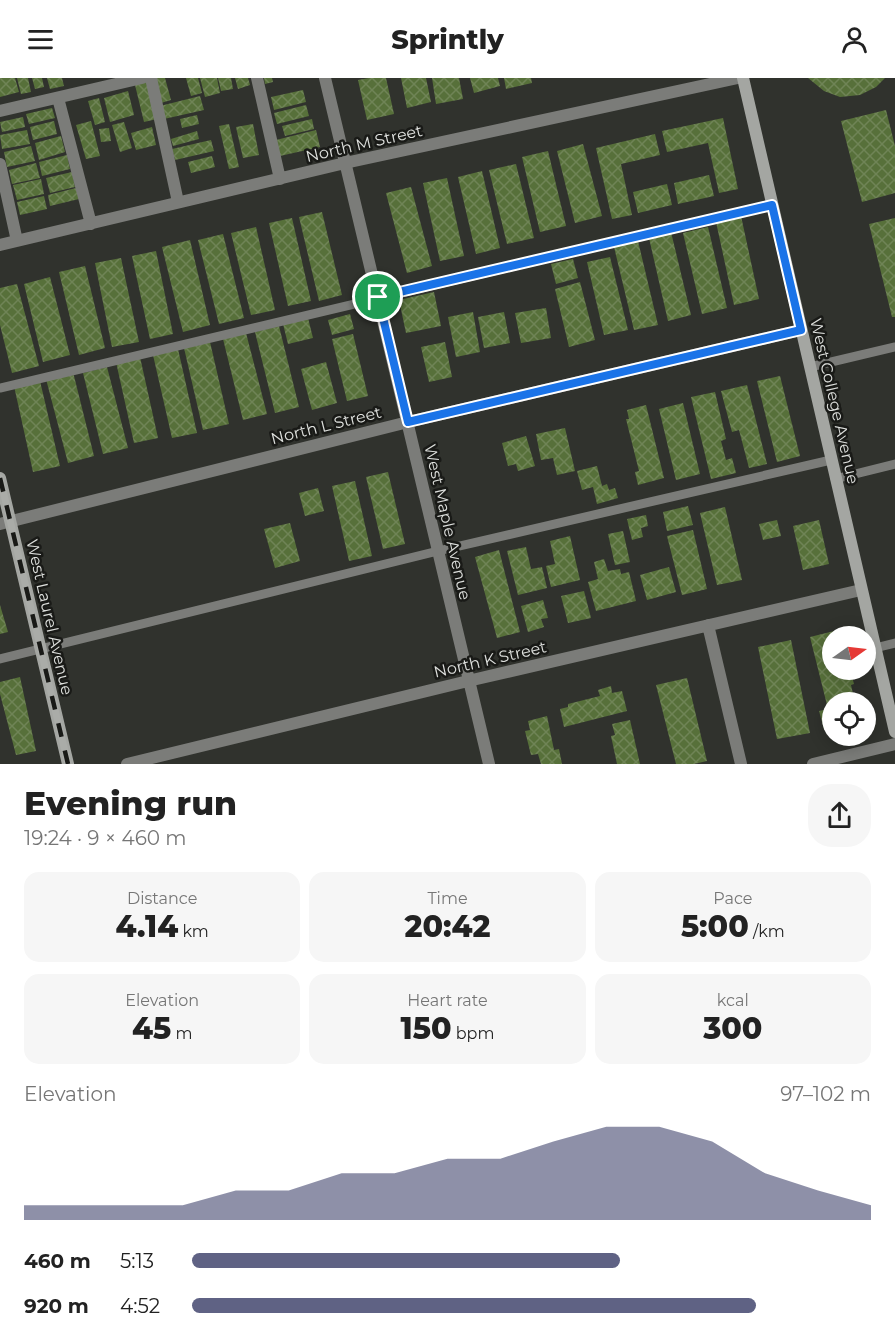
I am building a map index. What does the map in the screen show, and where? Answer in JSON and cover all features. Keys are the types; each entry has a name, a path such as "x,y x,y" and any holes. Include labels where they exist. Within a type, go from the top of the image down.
{"street":[{"path":"0,111 142,78"},
{"path":"151,78 178,202"},
{"path":"257,78 280,179"},
{"name":"West Maple Avenue","path":"325,78 489,764"},
{"name":"North M Street","path":"0,245 345,163 738,78"},
{"name":"West College Avenue","path":"743,78 870,626"},
{"path":"58,98 91,224"},
{"path":"0,164 17,241"},
{"name":"North L Street","path":"5,523 408,422 801,330"},
{"name":"West Laurel Avenue","path":"0,478 5,523 40,649 68,764"},
{"name":"North K Street","path":"127,764 468,681 861,590"},
{"path":"708,625 741,764"},
{"name":"West College Avenue","path":"876,652 895,732"},
{"path":"813,764 895,744"}],"lane":[{"path":"0,388 772,205"},
{"path":"810,367 895,346"},
{"path":"0,659 438,550 831,460"},
{"path":"835,479 895,464"},
{"path":"876,648 895,643"}],"building":[{"path":"0,78 15,78 19,92 0,97"},
{"path":"17,78 28,78 31,92 21,94"},
{"path":"32,78 42,78 44,87 35,89"},
{"path":"47,78 62,78 64,86 50,89"},
{"path":"156,78 165,78 171,100 161,103"},
{"path":"186,78 198,78 202,93 191,96"},
{"path":"200,78 217,78 220,93 205,97"},
{"path":"218,78 231,78 233,89 221,91"},
{"path":"235,78 248,78 250,85 238,89"},
{"path":"264,78 272,78 273,82 265,84"},
{"path":"386,78 394,114 367,120 358,80"},
{"path":"401,78 426,78 431,102 407,108"},
{"path":"432,78 459,78 463,99 436,104"},
{"path":"470,78 498,78 500,86 474,93"},
{"path":"504,78 531,78 532,83 506,89"},
{"path":"808,78 885,78 876,87 860,95 840,97 824,91"},
{"path":"152,81 161,118 144,122 135,85"},
{"path":"303,90 306,102 274,110 271,97"},
{"path":"128,91 134,115 110,122 104,98"},
{"path":"200,96 204,110 164,119 160,106"},
{"path":"99,98 105,122 95,125 88,101"},
{"path":"306,105 309,116 277,124 274,113"},
{"path":"52,108 55,118 29,124 26,114"},
{"path":"886,110 895,146 895,193 862,202 841,121"},
{"path":"197,115 199,124 182,128 180,119"},
{"path":"23,117 25,127 2,132 0,122"},
{"path":"723,118 738,189 719,193 708,143 667,152 662,131"},
{"path":"312,119 314,129 285,136 282,126"},
{"path":"54,121 57,134 33,140 30,127"},
{"path":"91,121 100,156 86,159 76,125"},
{"path":"124,122 132,148 120,152 112,125"},
{"path":"229,124 239,167 229,169 219,126"},
{"path":"253,124 259,155 243,158 236,127"},
{"path":"152,127 156,145 136,150 131,133"},
{"path":"109,128 111,141 101,142 99,129"},
{"path":"27,130 30,144 2,149 0,135"},
{"path":"316,130 320,147 280,156 276,140"},
{"path":"197,131 199,139 173,146 171,139"},
{"path":"655,134 660,155 621,164 632,215 612,219 596,148"},
{"path":"61,136 65,152 39,160 35,143"},
{"path":"211,140 214,151 175,160 172,149"},
{"path":"583,144 602,216 575,223 557,151"},
{"path":"31,146 35,161 7,167 4,152"},
{"path":"548,151 566,226 540,232 522,157"},
{"path":"67,155 70,169 42,176 39,162"},
{"path":"212,156 215,167 191,173 188,162"},
{"path":"36,163 40,178 12,184 9,170"},
{"path":"516,164 534,238 507,244 489,170"},
{"path":"482,171 500,248 476,254 458,177"},
{"path":"72,172 75,187 50,193 46,178"},
{"path":"709,175 714,196 678,204 674,183"},
{"path":"447,178 464,256 440,261 423,183"},
{"path":"41,179 44,194 17,200 13,185"},
{"path":"667,184 672,205 638,213 633,192"},
{"path":"411,187 432,266 407,273 386,193"},
{"path":"76,188 79,199 50,206 48,195"},
{"path":"44,196 47,209 20,215 17,202"},
{"path":"322,212 342,295 319,301 299,217"},
{"path":"741,216 759,299 734,305 716,222"},
{"path":"292,218 311,301 288,306 269,223"},
{"path":"895,218 895,317 892,317 869,224"},
{"path":"256,227 275,310 251,315 231,233"},
{"path":"708,227 727,308 702,314 683,233"},
{"path":"671,232 691,315 668,321 649,238"},
{"path":"223,234 244,318 219,324 198,240"},
{"path":"190,240 210,325 183,332 162,247"},
{"path":"638,241 658,325 634,330 614,247"},
{"path":"156,251 173,334 150,339 132,256"},
{"path":"610,257 628,330 604,335 587,262"},
{"path":"121,258 139,342 112,347 95,263"},
{"path":"573,259 578,278 556,284 551,264"},
{"path":"85,266 105,348 79,355 59,272"},
{"path":"50,277 70,355 43,362 24,284"},
{"path":"580,282 595,340 569,347 555,289"},
{"path":"17,284 39,366 12,373 0,325 0,288"},
{"path":"434,292 441,326 406,333 399,300"},
{"path":"546,308 551,338 521,343 515,313"},
{"path":"473,312 480,352 456,357 448,317"},
{"path":"504,312 510,343 484,348 478,317"},
{"path":"350,314 354,329 332,335 328,320"},
{"path":"308,318 313,338 288,344 283,324"},
{"path":"279,326 299,407 275,413 255,332"},
{"path":"246,333 267,414 243,420 223,339"},
{"path":"353,334 368,396 347,401 332,339"},
{"path":"210,342 229,424 203,430 184,348"},
{"path":"445,342 452,377 429,382 421,347"},
{"path":"178,349 197,433 172,438 153,355"},
{"path":"140,357 158,438 134,443 116,362"},
{"path":"326,362 337,403 312,410 301,369"},
{"path":"107,367 128,448 103,454 83,373"},
{"path":"73,372 94,456 68,463 46,379"},
{"path":"780,376 800,456 777,462 757,381"},
{"path":"40,381 60,466 33,472 14,386"},
{"path":"747,385 767,464 749,468 739,430 732,432 721,391"},
{"path":"715,392 726,439 721,441 726,460 732,458 736,473 711,479 691,397"},
{"path":"683,403 700,474 676,480 659,409"},
{"path":"646,405 664,478 638,485 635,472 639,471 626,419 629,419 627,410"},
{"path":"565,428 575,471 557,475 553,458 541,460 536,434"},
{"path":"526,436 535,466 518,471 516,464 508,466 502,443"},
{"path":"597,466 602,486 607,484 609,490 615,488 618,498 597,504 593,487 582,490 577,471"},
{"path":"388,472 405,544 383,549 366,477"},
{"path":"355,481 372,556 349,561 332,486"},
{"path":"318,488 324,511 305,516 299,493"},
{"path":"688,506 693,525 667,531 663,512"},
{"path":"725,507 742,580 717,585 700,513"},
{"path":"646,515 648,526 641,528 643,537 632,540 627,519"},
{"path":"777,520 781,536 763,540 759,524"},
{"path":"819,520 829,564 803,570 793,526"},
{"path":"290,523 300,561 275,568 264,529"},
{"path":"693,530 707,589 682,595 667,536"},
{"path":"623,531 630,562 615,565 608,534"},
{"path":"570,536 580,580 551,587 546,566 555,564 550,541"},
{"path":"526,547 531,569 542,567 547,588 518,595 507,551"},
{"path":"499,550 520,632 497,638 475,557"},
{"path":"604,559 608,571 620,569 621,574 629,572 636,601 596,611 588,582 598,579 594,562"},
{"path":"669,567 676,592 647,600 640,575"},
{"path":"584,591 591,618 568,623 561,596"},
{"path":"543,600 548,618 541,619 544,627 528,632 521,606"},
{"path":"0,605 8,632 0,634"},
{"path":"822,634 822,680 853,680 854,684 851,685 853,692 824,692 810,637"},
{"path":"791,640 810,733 777,739 758,647"},
{"path":"20,677 36,751 16,755 0,694 0,682"},
{"path":"687,678 707,761 676,764 656,685"},
{"path":"611,686 612,693 622,691 627,711 564,727 560,709 568,707 568,704 600,696 598,690"},
{"path":"547,716 554,750 559,749 562,764 541,764 538,754 531,755 525,731 530,730 528,721"},
{"path":"630,720 640,764 617,764 611,736 615,735 612,724"}],"railway":[{"path":"0,478 68,764"}],"route":[{"path":"772,205 801,330 408,422 378,297 772,205"}]}
